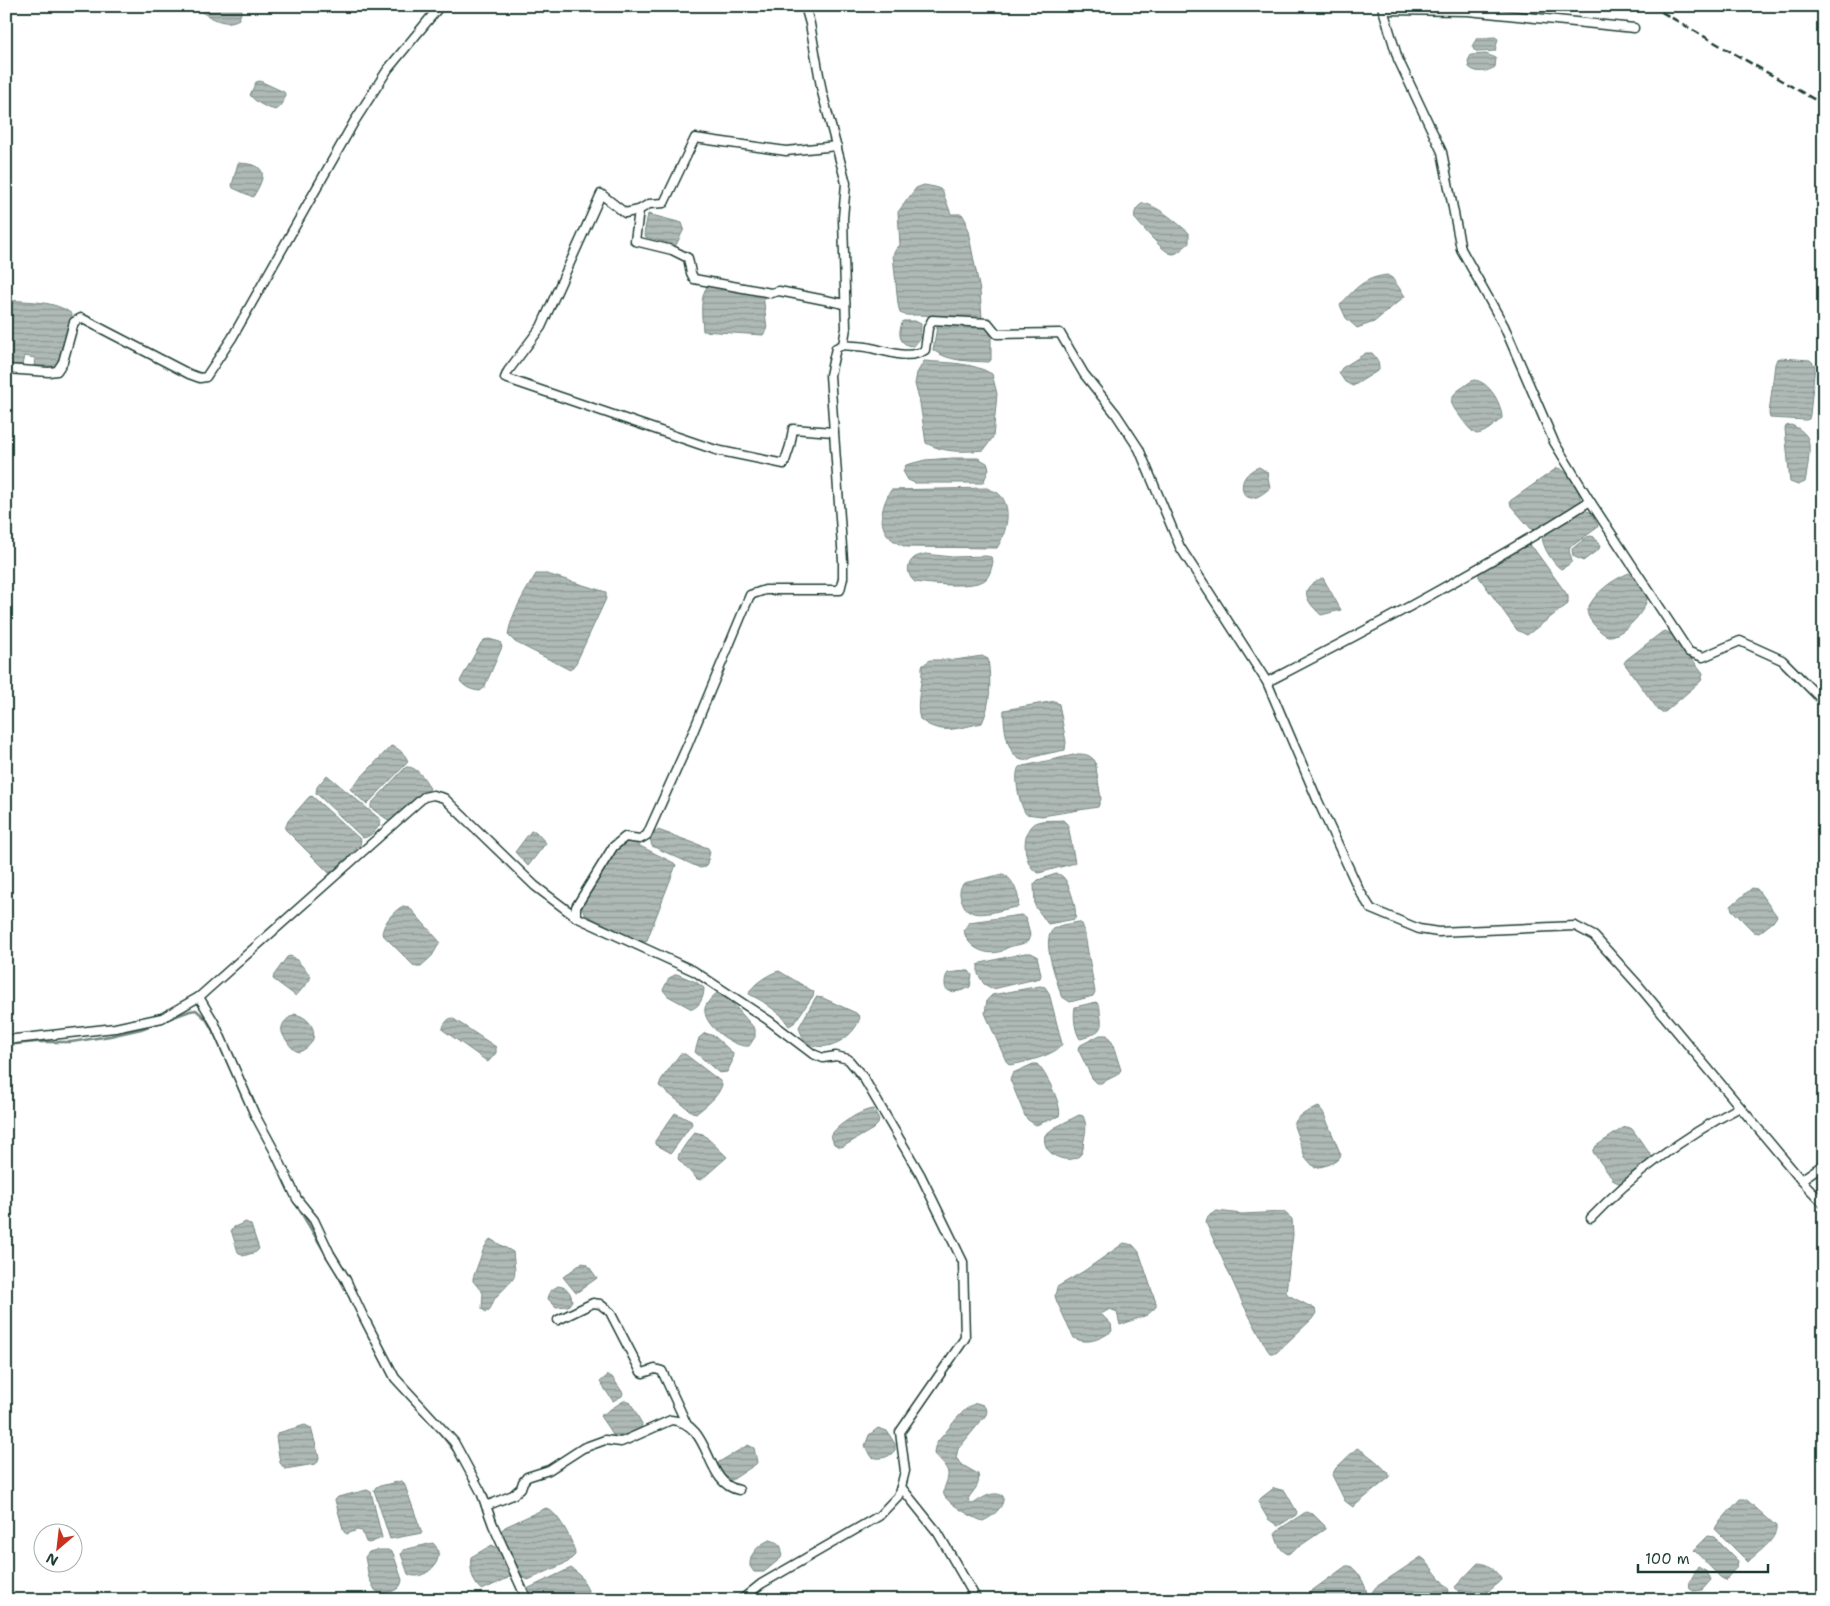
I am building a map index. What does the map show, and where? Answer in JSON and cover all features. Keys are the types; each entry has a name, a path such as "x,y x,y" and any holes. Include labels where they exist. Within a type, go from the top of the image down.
{"street":[{"path":"6,369 57,371 63,362 74,322 82,318 189,374 200,378 206,377 232,338 354,122 388,69 440,6"},
{"path":"805,6 822,92 846,183 843,218 846,328 842,345"},
{"path":"1634,28 1468,11 1383,8 1398,59 1442,152 1461,250 1504,326 1554,442 1590,501 1689,652 1704,657 1740,641 1782,660 1824,702"},
{"path":"833,432 793,429 784,464 716,450 506,378 508,371 541,327 601,194 625,213 639,210 649,204 664,203 695,138 786,151 836,146"},
{"path":"639,210 635,241 672,250 688,258 691,274 694,279 771,293 779,290 845,304"},
{"path":"576,917 576,907 613,846 625,837 640,839 647,835 688,744 750,595 765,590 840,590 843,578 843,561 830,375 836,348 842,345 867,347 906,355 920,353 924,350 928,328 932,320 988,323 997,334 1060,333 1084,374 1116,414 1139,450 1180,547 1267,682 1317,799 1359,890 1371,909 1419,929 1438,932 1575,926 1594,936 1639,986 1801,1180 1824,1204"},
{"path":"1267,682 1453,584 1590,501"},
{"path":"6,1040 115,1028 162,1018 199,997 424,797 433,795 444,798 535,886 576,917 694,971 768,1020 814,1054 823,1058 836,1056 848,1059 862,1077 920,1174 963,1262 965,1338 900,1432 904,1471 898,1496 879,1516 761,1584 741,1600"},
{"path":"199,997 214,1022 255,1115 276,1152 297,1200 314,1220 395,1378 454,1442 481,1492 493,1525 528,1600"},
{"path":"1591,1218 1614,1194 1666,1152 1740,1107"},
{"path":"1801,1180 1824,1164"},
{"path":"558,1320 593,1304 604,1306 613,1318 641,1372 658,1369 662,1371 687,1425"},
{"path":"486,1506 513,1495 521,1488 527,1477 549,1470 583,1448 605,1440 621,1442 671,1420 687,1425 697,1433 722,1480 734,1489 739,1490"},
{"path":"901,1486 938,1533 977,1600"}],"shaded area":[{"path":"190,6 243,6 239,19 233,22 226,22 214,19"},
{"path":"1495,37 1498,39 1495,51 1479,52 1474,50 1472,46 1477,38"},
{"path":"1486,54 1496,58 1495,67 1482,72 1475,71 1469,67 1468,61 1471,55"},
{"path":"260,81 284,92 283,103 276,110 262,105 250,95 256,82"},
{"path":"238,163 255,166 262,172 260,183 253,197 233,188 232,185"},
{"path":"924,185 942,190 951,214 962,214 966,221 980,291 982,318 904,315 900,313 893,255 900,245 898,212 916,188"},
{"path":"1144,203 1174,220 1189,233 1189,243 1175,254 1164,250 1135,219 1136,210"},
{"path":"648,214 682,223 684,229 676,245 646,237 644,234"},
{"path":"1387,275 1392,278 1405,296 1374,322 1357,328 1346,318 1340,305 1366,281"},
{"path":"708,285 763,294 767,329 763,335 703,331 702,301"},
{"path":"6,300 49,304 65,309 72,314 66,348 58,365 50,367 34,366 35,358 24,356 22,365 6,364"},
{"path":"903,321 915,321 921,324 920,339 914,346 905,344 902,341 900,330"},
{"path":"938,324 988,326 991,332 991,360 989,362 960,360 946,357 933,350"},
{"path":"1366,353 1372,353 1378,362 1379,370 1353,386 1345,382 1339,373 1342,368"},
{"path":"1777,359 1810,360 1815,365 1809,419 1770,418 1775,364"},
{"path":"924,361 968,365 992,374 997,394 993,437 984,450 954,451 940,449 926,443 915,384 917,373"},
{"path":"1474,380 1485,384 1494,394 1500,406 1502,418 1486,431 1479,434 1476,434 1468,427 1452,404 1455,393"},
{"path":"1791,425 1805,435 1809,445 1805,482 1798,485 1790,482 1785,429 1786,426"},
{"path":"978,458 987,463 989,469 983,483 915,483 908,480 903,471 906,465 925,460"},
{"path":"1259,467 1267,472 1270,488 1257,497 1248,497 1244,493 1242,486 1244,479 1254,469"},
{"path":"1557,468 1565,472 1573,481 1581,502 1534,532 1511,506 1510,501"},
{"path":"987,488 998,493 1006,505 1007,520 997,548 907,547 890,538 885,531 882,516 883,507 891,490"},
{"path":"1584,510 1590,512 1598,525 1597,528 1569,548 1572,560 1570,564 1561,569 1554,563 1548,553 1543,542 1543,534"},
{"path":"1591,536 1594,537 1600,546 1599,549 1583,561 1573,556 1572,549"},
{"path":"1528,544 1534,549 1568,596 1568,604 1527,635 1517,630 1479,577 1479,573 1523,545"},
{"path":"925,554 952,557 986,556 991,557 993,561 989,575 981,582 952,585 915,582 908,571 909,564 915,557"},
{"path":"1629,573 1646,590 1647,599 1645,606 1628,627 1614,635 1605,635 1593,623 1587,610 1605,587"},
{"path":"536,574 547,574 606,592 605,601 576,663 570,670 515,642 508,635 515,611"},
{"path":"1323,578 1341,610 1321,615 1308,600 1307,590 1315,582"},
{"path":"1665,631 1673,635 1703,673 1701,681 1665,712 1662,712 1659,711 1624,663"},
{"path":"489,639 500,642 502,647 484,688 480,691 471,689 460,681 481,643"},
{"path":"982,656 988,659 990,683 989,700 982,723 942,729 935,728 920,719 918,706 922,666 930,660 955,660"},
{"path":"1055,701 1059,704 1066,742 1065,750 1025,760 1017,758 1007,739 1004,710"},
{"path":"391,746 402,752 408,762 366,804 350,789"},
{"path":"1078,754 1088,755 1095,761 1101,799 1098,807 1042,816 1026,814 1018,791 1017,771 1019,767"},
{"path":"406,767 417,771 424,778 430,789 391,822 371,808 371,804"},
{"path":"327,775 381,820 379,826 372,834 363,838 316,793 317,787"},
{"path":"312,796 361,840 360,845 330,874 285,829 288,821"},
{"path":"1063,820 1068,825 1075,863 1039,873 1030,865 1025,850 1025,841 1030,827 1038,822"},
{"path":"658,830 708,848 710,852 706,867 700,868 652,846 650,838"},
{"path":"531,831 535,831 546,843 528,866 515,852"},
{"path":"625,841 630,841 676,865 645,942 638,941 586,915 582,909 583,904 619,845"},
{"path":"1003,874 1010,879 1015,888 1019,903 1018,907 978,914 966,908 960,894 960,889 964,883"},
{"path":"1056,874 1062,876 1068,885 1076,915 1075,919 1048,924 1035,906 1034,884 1038,880"},
{"path":"1752,888 1757,889 1777,916 1773,922 1759,933 1754,932 1732,910 1731,906"},
{"path":"403,906 409,907 440,942 432,956 421,966 414,966 382,934 389,918"},
{"path":"1021,915 1026,918 1030,935 1028,941 996,953 983,951 973,946 964,930 969,922"},
{"path":"1078,922 1082,924 1084,929 1095,992 1093,996 1070,1002 1061,996 1048,941 1050,933 1055,928"},
{"path":"1025,953 1037,956 1040,978 993,989 984,984 978,974 978,965 981,963"},
{"path":"287,957 295,958 311,976 296,996 273,979"},
{"path":"779,971 814,992 794,1023 789,1026 781,1015 749,994 753,987 761,980"},
{"path":"969,971 972,975 970,987 955,992 948,991 945,980 948,973"},
{"path":"677,974 696,982 704,988 701,1001 692,1009 668,996 663,990 669,978"},
{"path":"1040,986 1045,987 1049,993 1062,1044 1047,1055 1010,1065 1006,1061 985,1013 987,1000 992,995"},
{"path":"717,993 727,997 755,1029 755,1037 749,1046 743,1046 728,1039 720,1034 708,1021 705,1015 705,1008"},
{"path":"816,997 823,998 856,1013 860,1017 849,1035 840,1041 820,1047 811,1044 804,1038 799,1027"},
{"path":"1096,1002 1100,1007 1100,1029 1080,1039 1075,1024 1075,1007"},
{"path":"295,1014 308,1021 314,1032 311,1043 299,1052 289,1045 282,1033 284,1022"},
{"path":"452,1018 496,1047 496,1053 488,1062 443,1030 446,1022"},
{"path":"705,1033 714,1036 733,1053 732,1062 727,1072 719,1073 695,1052 699,1038"},
{"path":"1100,1035 1107,1035 1112,1042 1121,1070 1117,1075 1097,1083 1092,1078 1078,1049 1079,1046"},
{"path":"680,1054 685,1054 720,1081 722,1085 715,1097 697,1113 692,1112 659,1086 661,1080"},
{"path":"1037,1064 1049,1081 1060,1111 1059,1116 1036,1125 1025,1116 1010,1079 1013,1073"},
{"path":"1319,1107 1323,1112 1341,1155 1333,1163 1315,1168 1305,1157 1294,1126 1300,1116"},
{"path":"873,1109 879,1120 873,1129 844,1146 840,1147 834,1144 831,1136 843,1123 855,1115"},
{"path":"675,1113 691,1121 692,1124 671,1153 655,1144 655,1141"},
{"path":"1079,1115 1083,1116 1086,1125 1082,1152 1073,1159 1059,1158 1048,1149 1045,1143 1045,1135"},
{"path":"1628,1127 1632,1129 1653,1158 1621,1184 1614,1181 1593,1152 1596,1146 1623,1128"},
{"path":"694,1132 703,1134 727,1157 701,1180 697,1179 678,1159 679,1154"},
{"path":"1217,1211 1242,1214 1284,1212 1292,1219 1293,1235 1286,1292 1288,1295 1315,1309 1316,1313 1276,1353 1270,1353 1267,1349 1243,1304 1206,1223 1208,1216"},
{"path":"246,1222 251,1225 259,1249 256,1252 243,1256 238,1252 231,1230"},
{"path":"490,1239 513,1252 515,1273 512,1280 495,1298 490,1309 486,1312 482,1309 483,1293 473,1281 473,1278 484,1248"},
{"path":"1124,1243 1133,1245 1139,1252 1156,1307 1147,1315 1120,1325 1117,1312 1110,1309 1101,1314 1111,1324 1112,1331 1089,1341 1074,1338 1055,1296 1057,1287"},
{"path":"582,1263 587,1264 597,1278 576,1293 563,1277"},
{"path":"558,1286 566,1289 571,1295 572,1301 568,1306 556,1307 548,1299 550,1291"},
{"path":"608,1375 612,1377 623,1393 622,1396 613,1401 600,1382"},
{"path":"625,1400 630,1402 642,1424 641,1428 619,1439 615,1438 600,1416"},
{"path":"977,1403 983,1405 987,1410 986,1415 958,1449 956,1458 964,1466 978,1474 977,1485 968,1499 970,1503 973,1504 991,1494 1003,1496 1000,1508 983,1521 962,1510 946,1498 944,1493 948,1473 944,1465 934,1454 938,1441 956,1419 971,1405"},
{"path":"305,1425 311,1428 319,1457 318,1462 285,1469 280,1463 276,1437 278,1433"},
{"path":"878,1428 887,1431 895,1444 895,1450 882,1458 872,1457 865,1446 869,1435"},
{"path":"748,1445 754,1448 756,1464 732,1480 723,1475 718,1465 719,1462"},
{"path":"1357,1448 1376,1461 1390,1477 1353,1507 1345,1501 1332,1475 1336,1468"},
{"path":"401,1481 404,1483 422,1533 390,1539 374,1490 376,1487"},
{"path":"1274,1488 1285,1491 1297,1512 1296,1515 1278,1526 1268,1519 1258,1502"},
{"path":"367,1490 371,1492 382,1538 369,1543 366,1542 362,1531 357,1530 347,1534 344,1532 335,1500 338,1497"},
{"path":"1740,1499 1748,1501 1776,1526 1774,1536 1748,1562 1715,1529"},
{"path":"546,1508 555,1515 565,1528 575,1555 568,1562 528,1580 523,1577 501,1538 500,1532 505,1527"},
{"path":"1306,1512 1313,1514 1325,1526 1325,1529 1288,1554 1281,1548 1275,1534 1278,1530"},
{"path":"1708,1536 1714,1537 1738,1561 1737,1567 1725,1580 1694,1550"},
{"path":"770,1540 780,1546 782,1551 781,1558 764,1572 754,1572 750,1566 751,1557 762,1544"},
{"path":"433,1543 438,1556 432,1568 427,1573 420,1575 408,1574 401,1554 403,1550"},
{"path":"492,1545 499,1549 511,1574 508,1578 482,1590 476,1584 472,1575 471,1557"},
{"path":"388,1550 393,1553 402,1580 399,1587 394,1591 379,1593 375,1590 369,1578 365,1557 369,1552"},
{"path":"1421,1557 1449,1590 1447,1600 1376,1600 1372,1592 1376,1587"},
{"path":"1478,1563 1485,1564 1497,1573 1501,1579 1500,1582 1478,1600 1465,1600 1455,1587"},
{"path":"1346,1566 1353,1568 1360,1576 1365,1586 1367,1600 1307,1600 1306,1597 1310,1592"},
{"path":"1698,1567 1707,1572 1711,1580 1702,1590 1694,1591 1690,1589 1689,1583"},
{"path":"571,1568 580,1575 593,1600 529,1600 527,1589"}],"waterway":[{"path":"6,1045 36,1042 71,1042 110,1036 141,1029 196,1010 206,1019 214,1033 252,1117"},
{"path":"296,1204 336,1271 390,1377"},
{"path":"437,1429 457,1455"}],"railway":[{"path":"1651,6 1824,105"}]}
